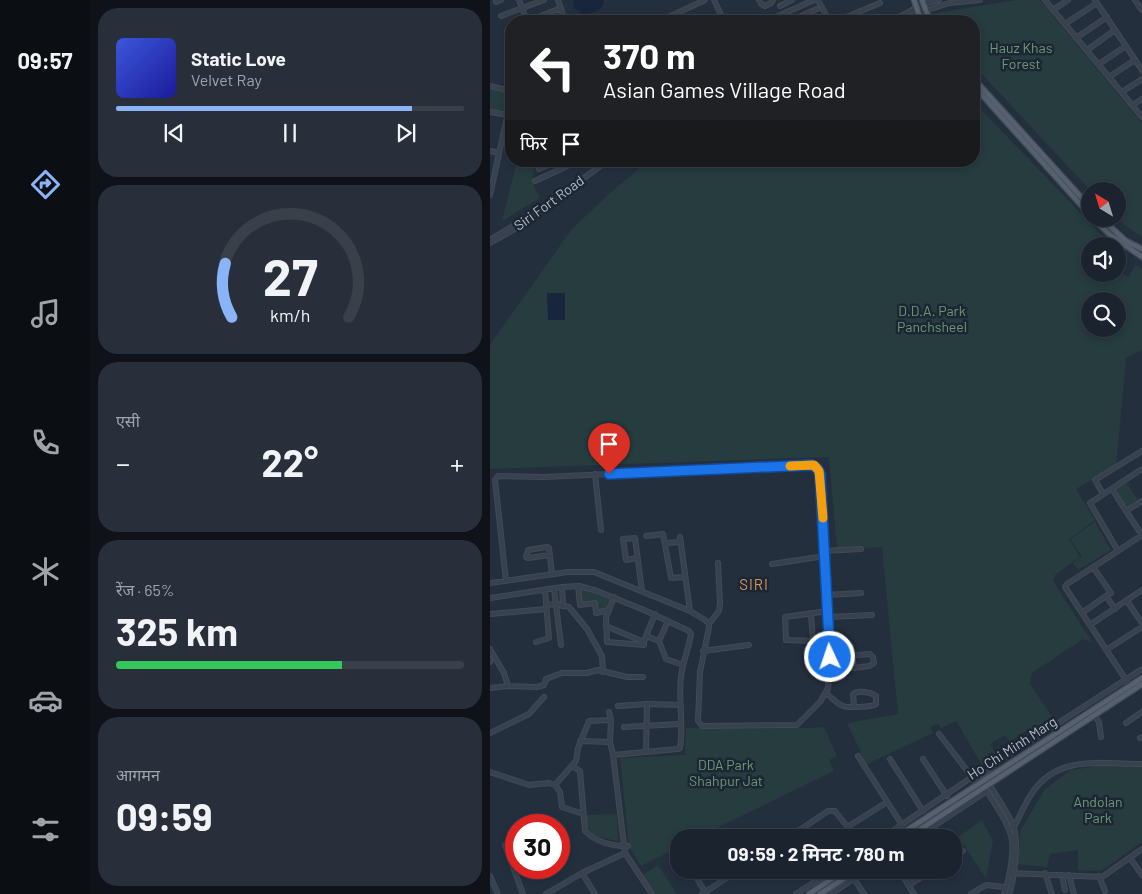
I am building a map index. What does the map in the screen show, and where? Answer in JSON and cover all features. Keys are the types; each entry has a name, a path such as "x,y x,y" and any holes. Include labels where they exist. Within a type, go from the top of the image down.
{"main road":[{"path":"914,0 918,14"},
{"path":"923,2 927,15"},
{"path":"980,86 1081,197"},
{"path":"980,93 1081,205"},
{"path":"1103,228 1142,257"},
{"path":"1112,228 1126,240 1142,249"},
{"name":"Ho Chi Minh Marg","path":"909,829 1142,678"},
{"name":"Ho Chi Minh Marg","path":"921,829 987,788 1142,684"},
{"path":"809,894 832,879"},
{"path":"820,894 843,879"}],"street":[{"path":"519,0 525,15"},
{"path":"501,16 544,0"},
{"path":"558,0 563,15"},
{"path":"674,15 705,0"},
{"path":"714,0 721,15"},
{"path":"759,0 765,6 772,0"},
{"path":"780,6 792,0"},
{"path":"786,15 814,0"},
{"path":"818,0 826,15"},
{"path":"923,2 939,0"},
{"path":"925,11 949,3 980,0"},
{"path":"1045,0 1142,117"},
{"path":"1053,10 1068,0"},
{"path":"1136,0 1142,10"},
{"path":"1065,24 1096,2 1142,70"},
{"path":"851,15 880,3"},
{"path":"543,15 561,8"},
{"path":"905,15 916,8"},
{"path":"804,15 817,9"},
{"path":"1076,38 1107,17"},
{"path":"1087,50 1115,30"},
{"path":"1099,64 1126,46"},
{"path":"1109,77 1135,60"},
{"path":"1122,92 1142,79"},
{"path":"490,86 505,90"},
{"path":"1133,105 1142,98"},
{"path":"490,112 505,114"},
{"path":"490,195 505,128"},
{"path":"490,151 499,153"},
{"path":"539,169 543,167"},
{"path":"535,181 561,167"},
{"name":"Siri Fort Road","path":"490,241 516,225 595,167"},
{"name":"Siri Fort Road","path":"490,241 515,229 599,167"},
{"path":"1103,494 1095,480 1141,453"},
{"path":"506,581 495,480 500,475 543,477 814,465 820,474 830,657 828,688 820,702 797,725 702,726 698,721 703,651 709,624 719,611 718,563"},
{"path":"1118,551 1090,502 1142,469"},
{"path":"595,474 601,530"},
{"path":"1112,489 1142,535 1065,586 1130,686"},
{"path":"1126,511 1142,501"},
{"path":"646,536 663,534 671,578 685,577"},
{"path":"638,558 626,560 623,539 635,538 638,558 642,591"},
{"path":"665,543 681,539 690,611"},
{"path":"550,555 528,558 526,557 526,552 528,550 549,548 550,555 552,574"},
{"path":"772,564 861,549"},
{"path":"1082,613 1111,593 1093,567"},
{"path":"490,583 568,572 594,572 690,611 709,624"},
{"path":"578,586 580,604 595,603 596,613 609,610"},
{"path":"490,598 578,586 597,591 655,614 689,631 692,635 682,665 682,705 680,746 678,750 613,755"},
{"path":"562,587 562,606"},
{"path":"554,589 561,645"},
{"path":"536,642 549,638 545,590"},
{"path":"1090,625 1142,590"},
{"path":"827,595 861,593"},
{"path":"1106,596 1115,609"},
{"path":"614,598 606,618 607,642 644,645 655,614"},
{"path":"1127,600 1142,623"},
{"path":"490,614 556,604 569,607 587,629 602,656 603,672"},
{"path":"811,613 813,640 786,640 785,617 811,613 828,611"},
{"path":"828,617 872,615"},
{"path":"659,641 668,621"},
{"path":"606,626 644,642"},
{"path":"1106,650 1142,627"},
{"path":"646,636 659,641 666,659 682,665"},
{"path":"703,651 749,645"},
{"path":"490,649 504,673 508,686"},
{"path":"830,657 870,654 873,657 874,663 869,666 854,668 852,656"},
{"path":"974,786 978,778 1001,760 1142,669"},
{"path":"490,688 508,686 539,687 544,684 548,677 562,673 587,673 598,670 627,677 643,677"},
{"path":"826,693 843,706 854,706 873,706 876,704 876,696 872,693 857,692 854,694 854,706"},
{"path":"490,733 529,714 544,698"},
{"path":"618,706 647,704 682,705"},
{"path":"646,752 647,704"},
{"path":"609,712 611,720 610,742 626,846 625,853 652,894"},
{"path":"1126,723 1142,712"},
{"path":"1096,718 1099,722 1101,737"},
{"path":"555,785 576,761 580,741 587,722 611,720"},
{"path":"624,728 681,724"},
{"path":"939,734 972,777"},
{"path":"580,741 610,742"},
{"path":"858,756 902,825"},
{"path":"890,759 923,811"},
{"path":"923,759 947,796"},
{"path":"1014,827 1032,792 1056,770 1081,763 1142,764"},
{"path":"572,766 580,771 585,831 589,836 602,842 626,846"},
{"path":"490,772 529,784 549,783 555,785 560,792 562,807 583,814"},
{"path":"896,829 947,796 978,773"},
{"path":"987,788 996,795 1014,827 1016,835 1009,894"},
{"path":"987,788 990,798 1008,828 1012,840 1012,872 1004,894"},
{"path":"929,829 987,788"},
{"path":"990,798 996,795"},
{"path":"801,829 828,811 835,811 849,826 887,802"},
{"path":"997,808 1002,805"},
{"path":"1008,828 1014,827"},
{"path":"1012,872 1102,877 1142,849"},
{"path":"546,894 582,873 625,853"},
{"path":"1130,858 1142,875"},
{"path":"582,873 596,894"},
{"path":"1045,873 1052,894"},
{"path":"1062,874 1065,890"},
{"path":"1069,875 1073,894"},
{"path":"490,876 497,893 491,894"},
{"path":"1099,876 1105,891"},
{"path":"517,879 523,894"},
{"path":"697,879 704,893 726,879"},
{"path":"796,894 820,879"},
{"path":"831,894 854,879 864,894"},
{"path":"905,879 914,894"},
{"path":"909,885 919,879"},
{"path":"971,894 986,885 1003,887"}],"green space":[{"name":"Hauz Khas Forest","path":"1016,0 1040,0 1142,123 1142,237 1126,226 1126,182 1083,182 980,72 980,15 938,15 936,13"},
{"path":"490,87 505,91 505,114 490,111"},
{"name":"D.D.A. Park Panchsheel","path":"980,108 1081,214 1081,228 1095,228 1103,237 1081,237 1081,282 1126,282 1126,276 1128,277 1136,265 1142,269 1142,350 1126,358 1116,466 1076,489 1095,520 1069,539 1080,557 1055,575 1053,581 1092,642 1083,639 1032,673 1030,684 1055,721 1035,735 1030,728 1010,742 1005,735 990,744 998,758 983,767 956,721 941,728 938,724 930,727 933,733 865,765 847,723 898,714 882,547 837,550 829,457 490,469 490,345 571,230 641,167 980,167"},
{"path":"516,167 535,167 532,182 540,198 502,221"},
{"path":"1126,482 1138,500 1126,508 1115,490"},
{"path":"1095,522 1111,550 1078,570 1073,563 1082,556 1070,539"},
{"path":"579,589 611,599 605,611 597,612 596,602 581,604"},
{"name":"DDA Park Shahpur Jat","path":"824,727 837,756 829,760 834,771 714,829 670,829 670,852 641,866 629,846 620,758 685,755 686,728"},
{"name":"Andolan Park","path":"1098,766 1142,766 1142,842 1101,871 1078,870 1078,850 1050,854 1047,867 1018,864 1020,831 1045,789 1071,770"},
{"path":"617,814 618,841 595,835 588,828 586,815"},
{"path":"982,820 993,841 986,878 962,843 962,834"},
{"path":"658,865 677,894 654,894 642,875"}],"water":[{"path":"573,0 603,0 604,3 598,10 582,14 574,8"},
{"path":"547,293 565,293 565,320 548,320"}],"slow traffic":[{"path":"790,466 814,465 819,471 823,518"}],"district":[{"name":"SIRI","path":"754,585"}],"route":[{"path":"609,474 814,465 820,474 830,657"}]}
